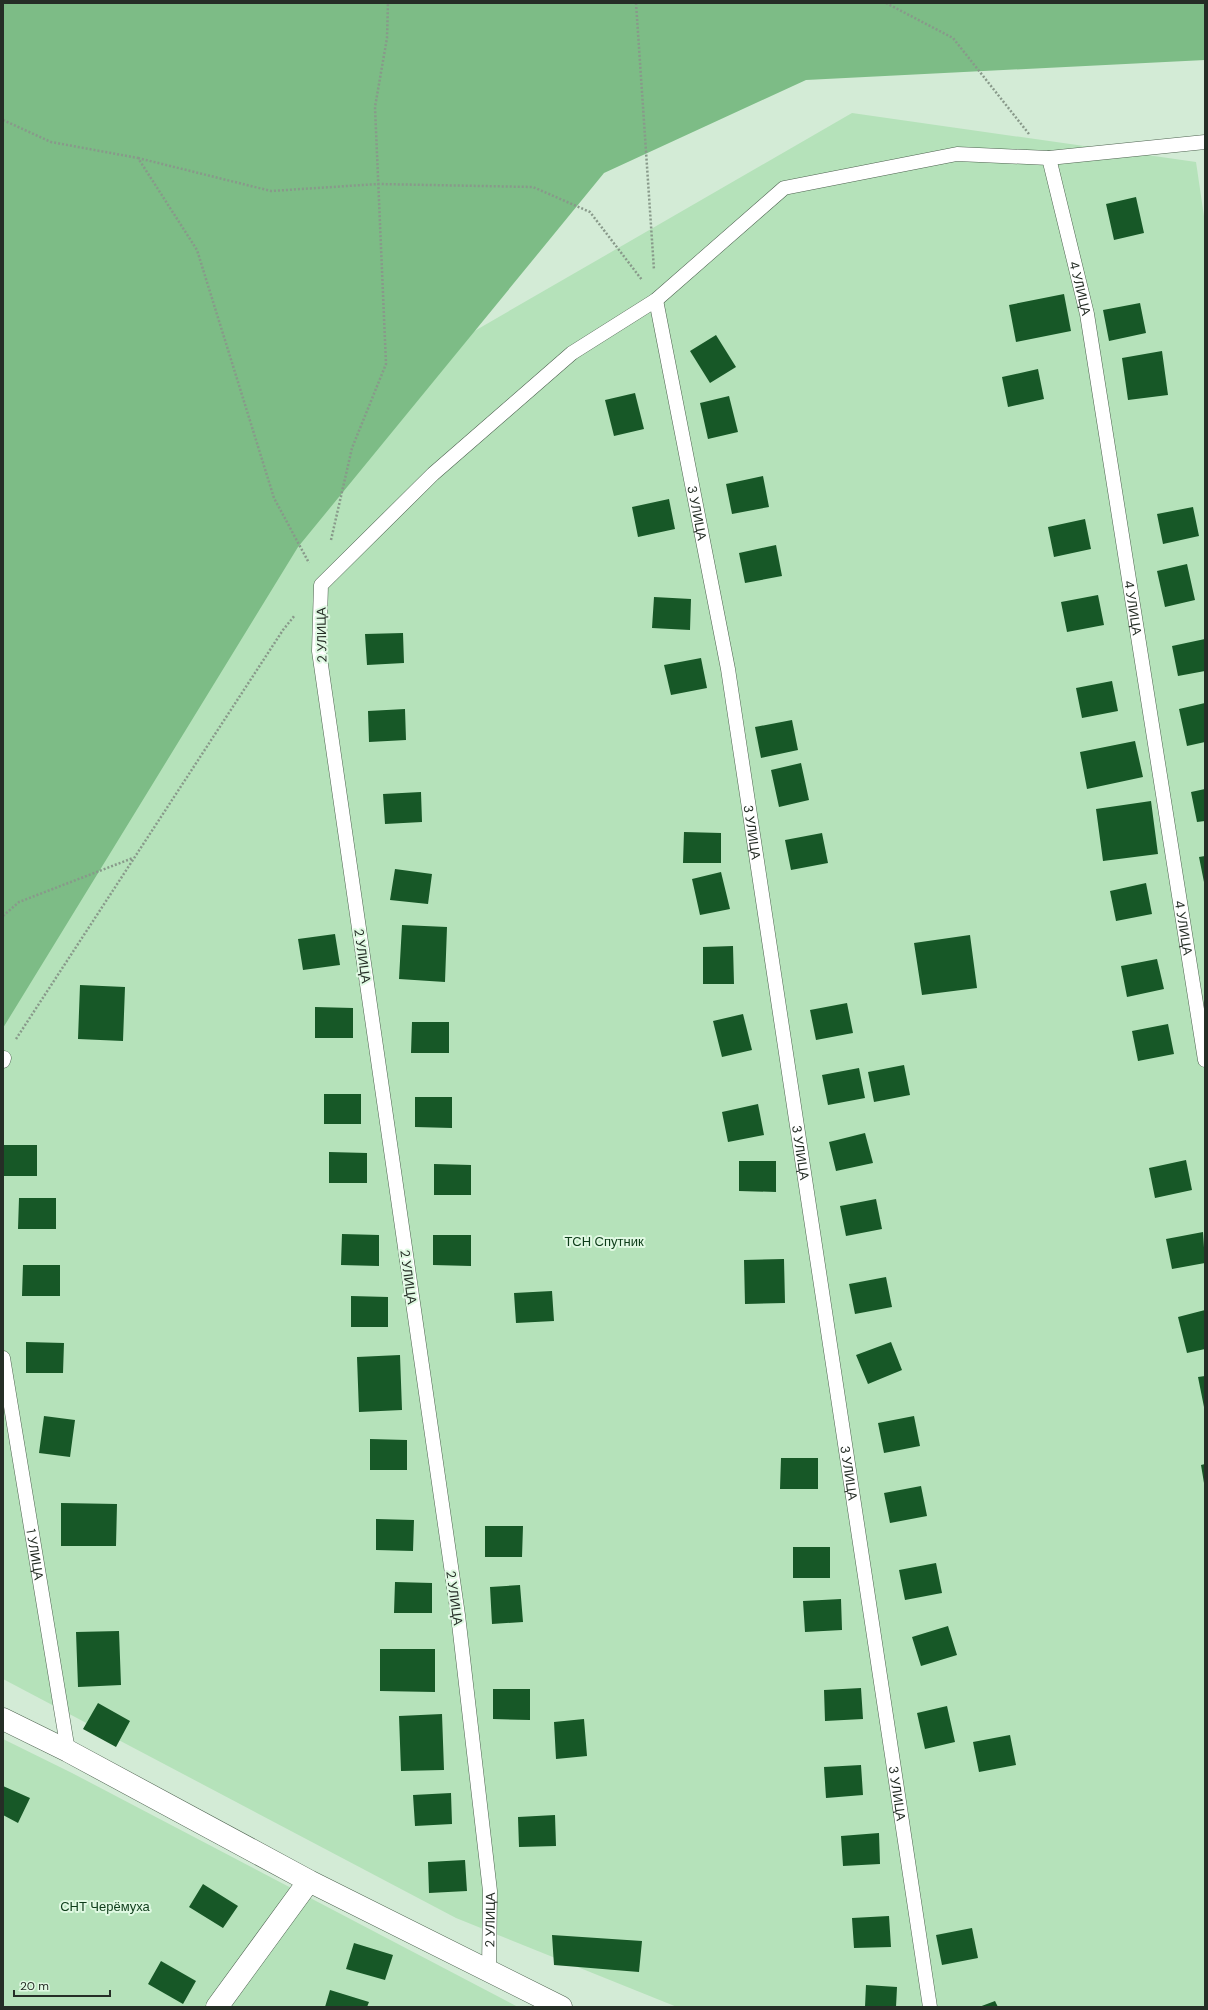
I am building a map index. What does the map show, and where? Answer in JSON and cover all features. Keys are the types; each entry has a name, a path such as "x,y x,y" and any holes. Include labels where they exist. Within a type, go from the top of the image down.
{"street":[{"path":"3,1719 68,1751 309,1881 561,2007"},
{"path":"217,2007 309,1881"}],"lane":[{"path":"321,585 433,474 572,353 656,300 784,188 957,154 1049,158 1205,142"},
{"name":"4 УЛИЦА","path":"1049,158 1087,314 1205,1060"},
{"name":"3 УЛИЦА","path":"656,300 728,669 930,2007"},
{"name":"2 УЛИЦА","path":"321,585 318,651 458,1615 490,1891 489,1970"},
{"name":"1 УЛИЦА","path":"3,1358 68,1751"}],"path":[{"path":"3,1059 283,630 321,585 352,448 386,364 375,108 387,38 388,3"},
{"path":"636,3 656,300"},
{"path":"886,3 953,38 1049,158"},
{"path":"3,120 51,142 138,158 271,190 378,184 533,187 590,212 656,300"},
{"path":"138,158 197,250 274,498 321,585"},
{"path":"3,916 20,902 134,858"}],"green space":[{"path":"3,3 1205,3 1205,60 806,80 604,173 298,547 3,1028"},
{"name":"ТСН Спутник","path":"852,113 1196,162 1205,223 1205,2007 677,2007 456,1918 3,1679 3,967 419,363"},
{"name":"СНТ Черёмуха","path":"3,1739 72,1773 518,2007 3,2007"}],"building":[{"path":"1136,197 1144,233 1114,240 1106,204"},
{"path":"1064,294 1071,331 1016,342 1009,305"},
{"path":"1140,303 1146,333 1109,341 1103,310"},
{"path":"716,335 736,367 710,383 690,351"},
{"path":"1162,351 1168,395 1128,400 1122,358"},
{"path":"1038,369 1044,399 1008,407 1002,377"},
{"path":"635,393 644,429 614,436 605,400"},
{"path":"729,396 738,432 708,439 700,403"},
{"path":"763,476 769,507 732,514 726,484"},
{"path":"669,499 675,529 638,537 632,507"},
{"path":"1193,507 1199,536 1163,544 1157,514"},
{"path":"1085,519 1091,549 1054,557 1048,527"},
{"path":"776,545 782,576 745,583 739,553"},
{"path":"1187,564 1195,600 1165,607 1157,571"},
{"path":"1098,595 1104,625 1067,632 1061,602"},
{"path":"654,597 691,599 690,630 652,628"},
{"path":"403,633 404,663 367,665 365,634"},
{"path":"1205,639 1205,671 1178,676 1172,646"},
{"path":"701,658 707,688 671,695 664,665"},
{"path":"1112,681 1118,711 1082,718 1076,688"},
{"path":"1205,703 1205,742 1187,746 1179,709"},
{"path":"405,709 406,740 369,742 368,711"},
{"path":"792,720 798,750 761,758 755,727"},
{"path":"1135,741 1143,777 1087,789 1080,752"},
{"path":"801,763 809,800 779,807 771,770"},
{"path":"1205,789 1205,821 1197,822 1191,792"},
{"path":"421,792 422,822 385,824 383,794"},
{"path":"1151,801 1158,854 1103,861 1096,809"},
{"path":"684,832 721,833 721,863 683,863"},
{"path":"822,833 828,863 791,870 785,840"},
{"path":"1205,856 1205,882 1204,882 1199,857"},
{"path":"395,869 432,874 428,904 390,900"},
{"path":"721,872 730,909 700,915 692,879"},
{"path":"1146,883 1152,914 1116,921 1110,891"},
{"path":"402,925 447,927 445,982 399,979"},
{"path":"335,934 340,965 303,970 298,939"},
{"path":"970,935 977,988 922,995 914,943"},
{"path":"733,946 734,984 703,984 703,947"},
{"path":"1157,959 1164,989 1127,997 1121,966"},
{"path":"80,985 125,987 123,1041 78,1039"},
{"path":"847,1003 853,1033 816,1040 810,1010"},
{"path":"315,1007 353,1008 353,1038 315,1038"},
{"path":"743,1014 752,1050 722,1057 713,1021"},
{"path":"412,1022 449,1022 449,1053 411,1053"},
{"path":"1168,1024 1174,1054 1138,1061 1132,1031"},
{"path":"904,1065 910,1095 874,1102 868,1072"},
{"path":"859,1068 865,1098 828,1105 822,1075"},
{"path":"324,1094 361,1094 361,1124 324,1124"},
{"path":"415,1097 452,1097 452,1128 415,1127"},
{"path":"758,1104 764,1135 728,1142 722,1112"},
{"path":"865,1133 873,1163 836,1171 829,1142"},
{"path":"3,1145 37,1145 37,1176 3,1176"},
{"path":"329,1152 367,1153 367,1183 329,1183"},
{"path":"1186,1160 1192,1190 1155,1198 1149,1168"},
{"path":"739,1161 776,1161 776,1192 739,1191"},
{"path":"434,1164 471,1165 471,1195 434,1195"},
{"path":"19,1198 56,1198 56,1229 18,1229"},
{"path":"876,1199 882,1229 846,1236 840,1206"},
{"path":"1203,1232 1205,1263 1172,1269 1166,1239"},
{"path":"342,1234 379,1235 379,1266 341,1265"},
{"path":"433,1235 471,1235 471,1266 433,1265"},
{"path":"784,1259 785,1303 745,1304 744,1260"},
{"path":"23,1265 60,1265 60,1296 22,1296"},
{"path":"886,1277 892,1307 855,1314 849,1284"},
{"path":"552,1291 554,1321 516,1323 514,1293"},
{"path":"351,1296 388,1297 388,1327 351,1327"},
{"path":"1205,1310 1205,1349 1187,1353 1178,1317"},
{"path":"26,1342 64,1343 63,1373 26,1373"},
{"path":"891,1342 902,1370 868,1384 856,1355"},
{"path":"400,1355 402,1410 359,1412 357,1357"},
{"path":"1205,1376 1205,1407 1204,1407 1198,1377"},
{"path":"44,1416 75,1420 70,1457 39,1453"},
{"path":"914,1416 920,1446 884,1453 878,1423"},
{"path":"370,1439 407,1440 407,1470 370,1470"},
{"path":"781,1458 818,1458 818,1489 780,1489"},
{"path":"1205,1464 1205,1483 1204,1483 1201,1465"},
{"path":"921,1486 927,1516 890,1523 884,1493"},
{"path":"61,1503 117,1504 116,1546 61,1546"},
{"path":"376,1519 414,1520 413,1551 376,1550"},
{"path":"485,1526 523,1526 522,1557 485,1557"},
{"path":"793,1547 830,1547 830,1578 793,1578"},
{"path":"936,1563 942,1593 905,1600 899,1570"},
{"path":"395,1582 432,1583 432,1613 394,1613"},
{"path":"520,1585 523,1622 492,1624 490,1587"},
{"path":"841,1599 842,1630 805,1632 803,1601"},
{"path":"948,1626 957,1655 921,1666 912,1637"},
{"path":"119,1631 121,1685 78,1687 76,1632"},
{"path":"380,1649 435,1649 435,1692 380,1691"},
{"path":"861,1688 863,1719 825,1721 824,1690"},
{"path":"493,1689 530,1689 530,1720 493,1719"},
{"path":"98,1703 130,1721 116,1747 83,1729"},
{"path":"947,1706 955,1742 925,1749 917,1713"},
{"path":"442,1714 444,1770 401,1771 399,1716"},
{"path":"584,1719 587,1756 556,1759 554,1722"},
{"path":"1010,1735 1016,1765 979,1772 973,1742"},
{"path":"861,1765 863,1795 826,1798 824,1767"},
{"path":"3,1786 30,1798 18,1823 3,1815"},
{"path":"451,1793 452,1824 415,1826 413,1795"},
{"path":"555,1815 556,1846 519,1847 518,1817"},
{"path":"879,1833 880,1864 843,1866 841,1836"},
{"path":"465,1860 467,1891 429,1893 428,1862"},
{"path":"203,1884 238,1906 223,1928 189,1907"},
{"path":"889,1916 891,1947 854,1948 852,1918"},
{"path":"972,1928 978,1958 942,1965 936,1935"},
{"path":"552,1935 642,1941 639,1972 554,1965"},
{"path":"354,1943 393,1955 385,1980 346,1969"},
{"path":"161,1961 196,1981 183,2004 148,1984"},
{"path":"866,1985 897,1987 896,2007 865,2007"},
{"path":"330,1990 369,2002 367,2007 325,2007"},
{"path":"995,2001 998,2007 979,2007"}]}
